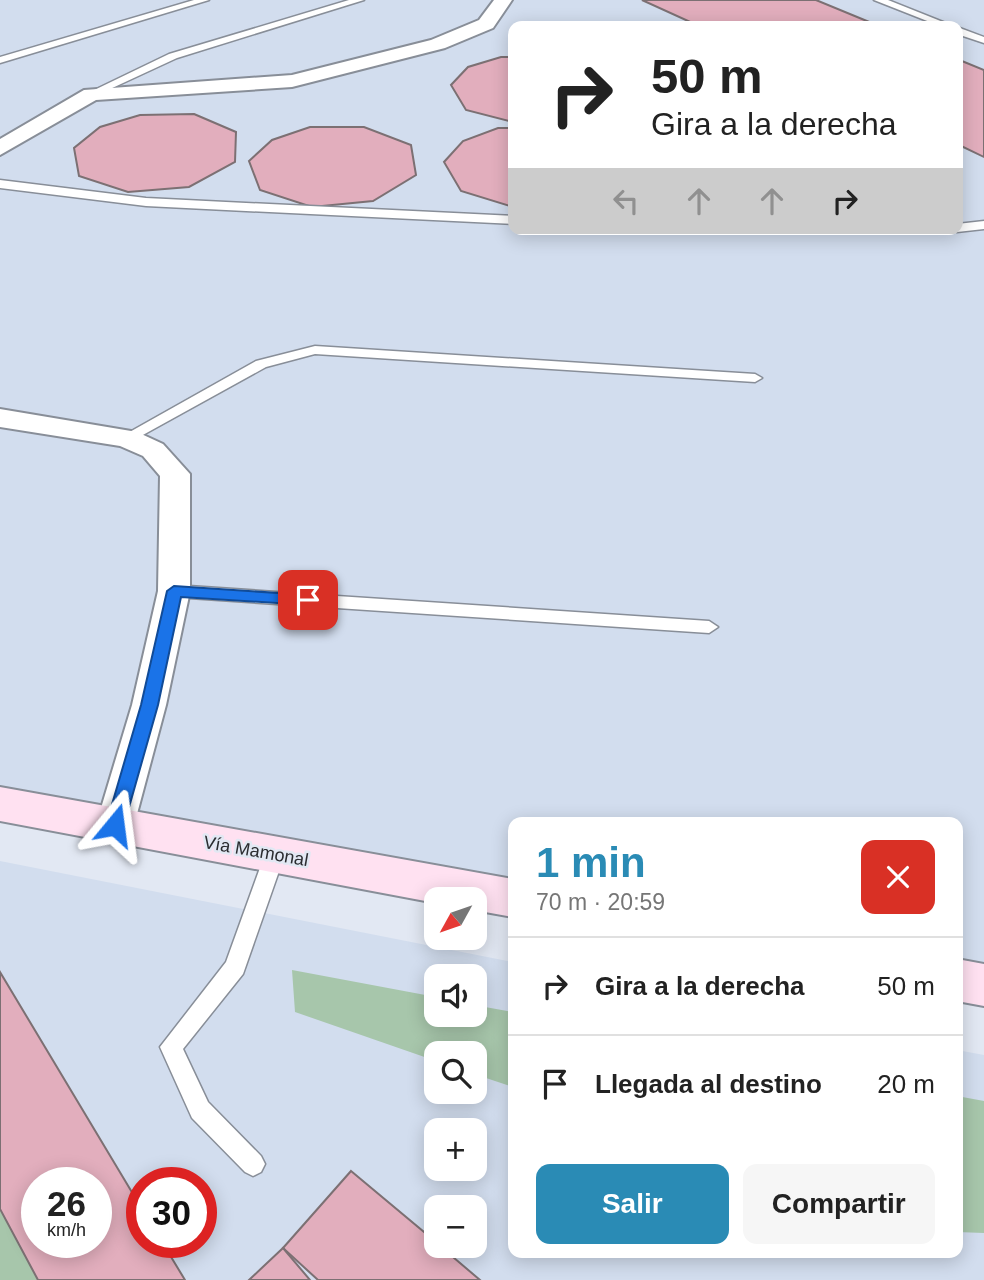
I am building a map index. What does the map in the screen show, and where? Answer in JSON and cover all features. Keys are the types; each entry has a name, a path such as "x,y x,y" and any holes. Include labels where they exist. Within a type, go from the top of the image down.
{"street":[{"path":"0,148 91,94 292,81 438,44 486,24 503,0"},
{"path":"0,418 127,438 153,450 175,474 174,591 149,705 115,825"},
{"name":"Vía Mamonal","path":"0,804 508,897"},
{"path":"963,981 984,985"}],"lane":[{"path":"0,60 204,0"},
{"path":"91,94 173,56 359,0"},
{"path":"879,0 935,21"},
{"path":"963,32 984,40"},
{"path":"0,184 146,202 508,220"},
{"path":"963,227 984,225"},
{"path":"127,438 261,364 315,350 755,378"},
{"path":"174,591 709,627"},
{"path":"253,1164 200,1110 171,1047 236,967 275,854"}],"shaded area":[{"path":"0,0 984,0 984,985 963,981 963,817 508,817 508,897 487,893 487,887 453,887 0,804"},
{"path":"0,861 424,944 424,950 452,950 508,961 508,1258 963,1258 963,1051 984,1055 984,1280 0,1280"}],"green space":[{"path":"292,970 424,995 424,1027 487,1027 487,1007 508,1011 508,1085 487,1078 487,1041 424,1041 424,1057 295,1012"},
{"path":"963,1097 984,1101 984,1233 963,1232"},
{"path":"0,1174 21,1213 21,1258 50,1258 67,1280 0,1280"}],"building":[{"path":"642,0 816,0 867,21 688,21"},
{"path":"508,57 508,121 466,110 451,85 468,67"},
{"path":"963,61 984,70 984,157 963,147"},
{"path":"194,114 236,132 235,162 189,187 128,192 79,176 74,148 100,127 140,115"},
{"path":"310,127 364,127 411,145 416,175 373,201 312,207 260,190 249,161 272,140"},
{"path":"498,128 508,128 508,205 461,191 444,162 463,141"},
{"path":"0,972 126,1182 126,1258 172,1258 185,1280 38,1280 26,1258 112,1258 112,1167 21,1167 21,1248 0,1209"},
{"path":"351,1171 424,1232 424,1258 454,1258 480,1280 318,1280 283,1248"},
{"path":"283,1248 310,1280 249,1280"}],"route":[{"path":"115,825 149,705 174,591 308,600"}]}
